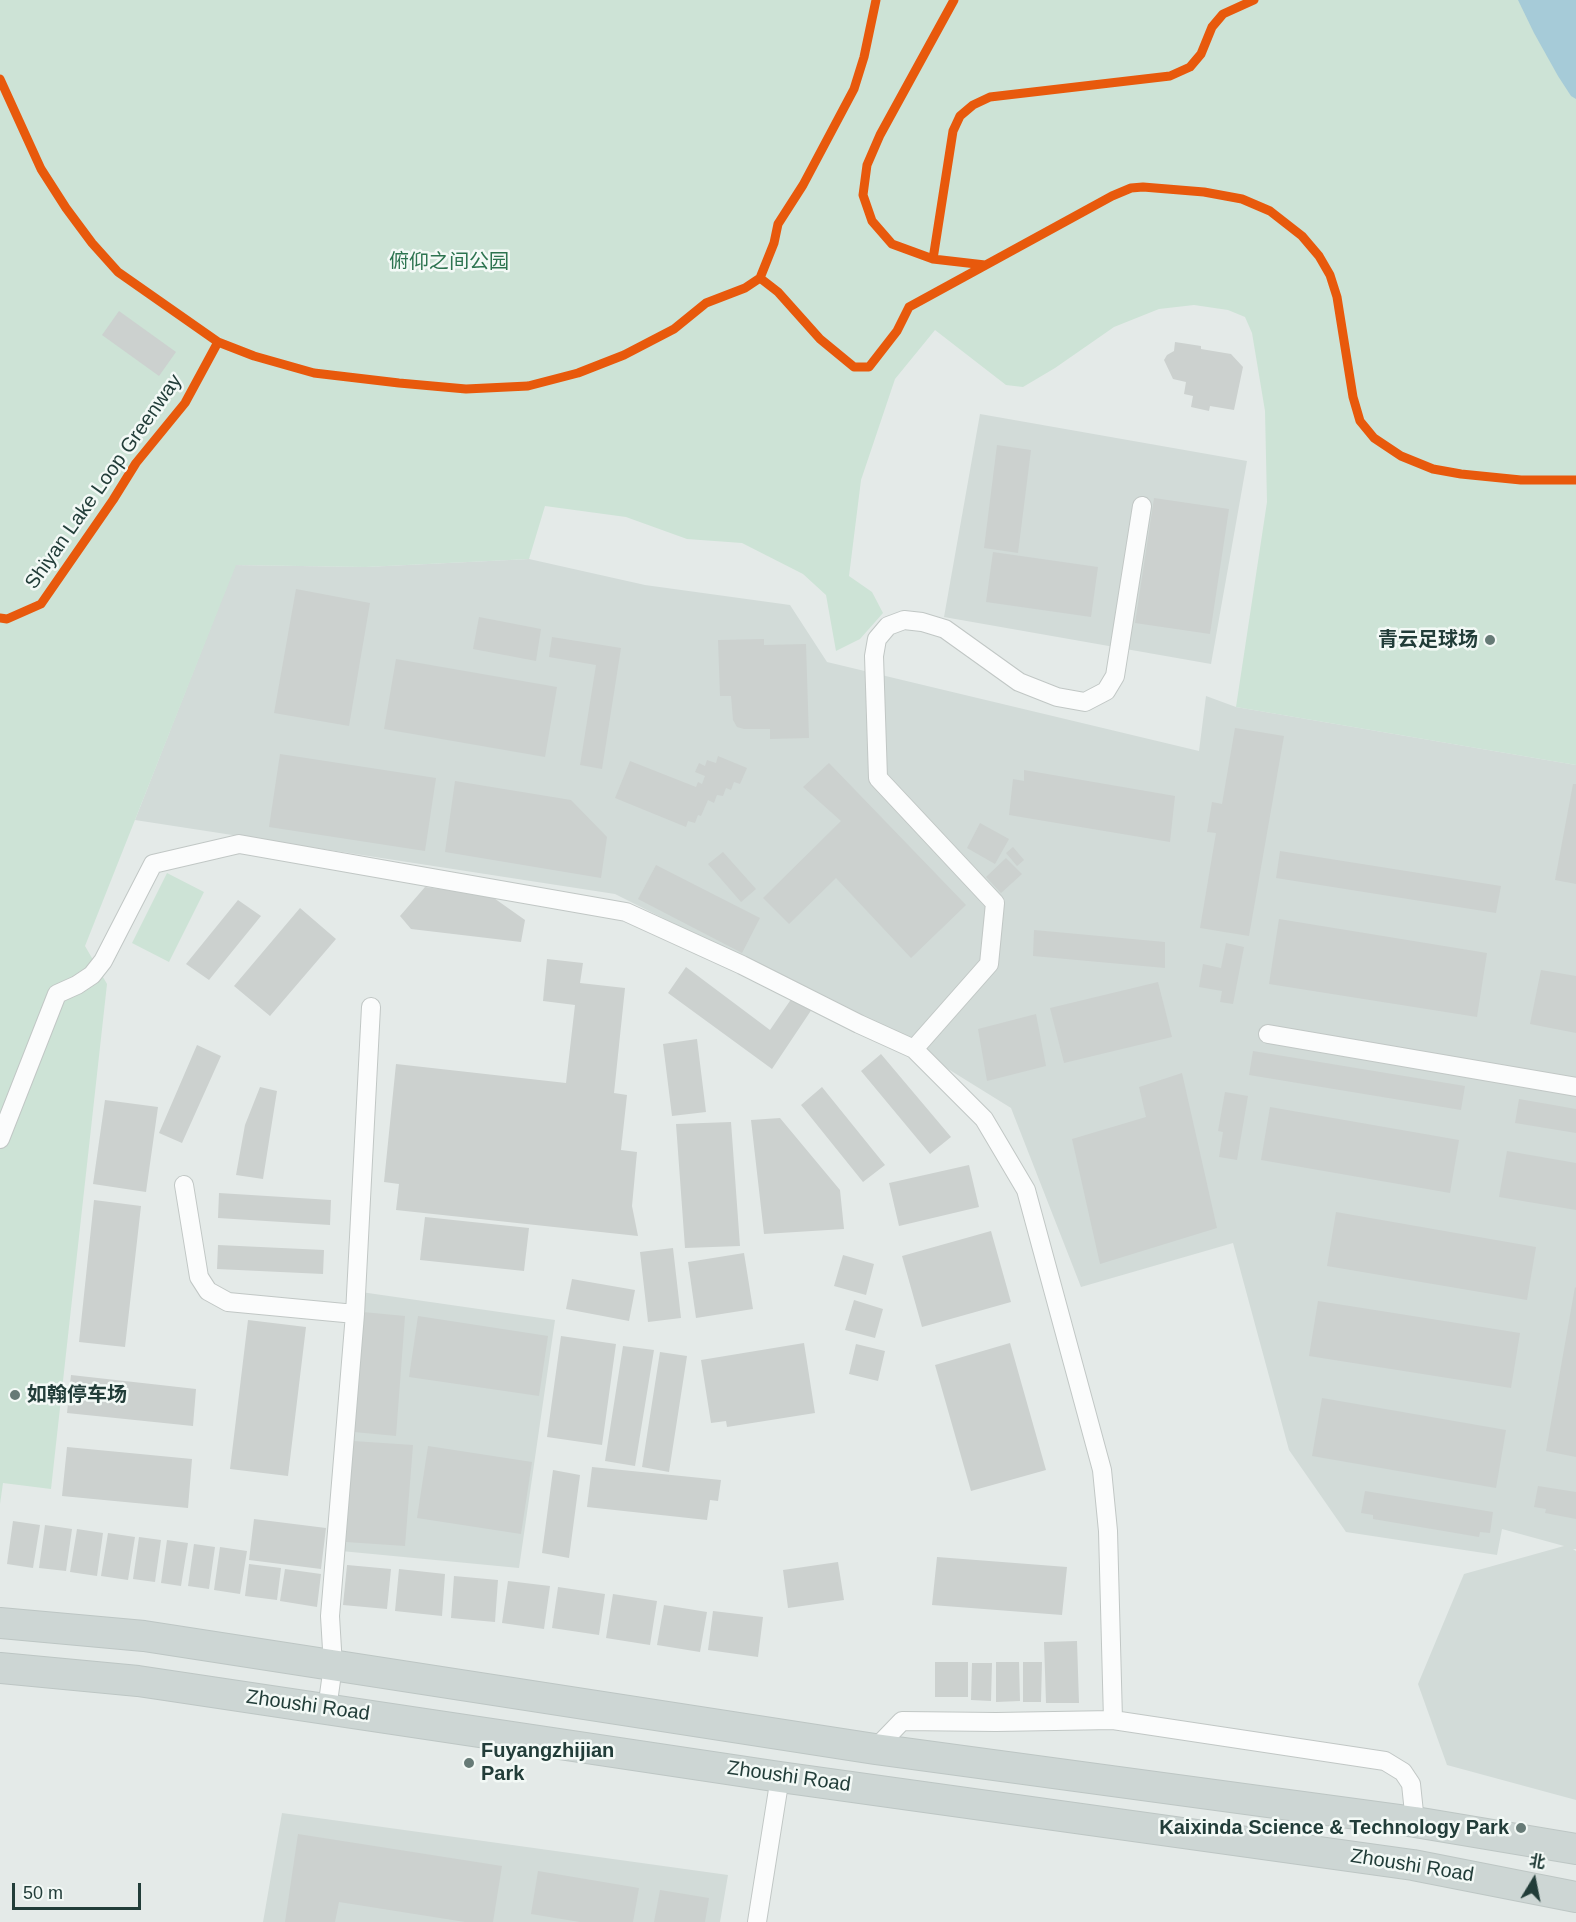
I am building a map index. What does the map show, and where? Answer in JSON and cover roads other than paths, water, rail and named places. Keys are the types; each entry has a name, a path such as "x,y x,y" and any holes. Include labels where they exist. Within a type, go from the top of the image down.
{"main road":[{"name":"Zhoushi Road","path":"0,1623 144,1636 875,1749 1415,1822 1576,1849"},
{"name":"Zhoushi Road","path":"0,1668 138,1681 780,1776 1413,1865 1570,1898"}],"street":[{"path":"914,1049 989,964 995,903 878,777 874,656 878,639 888,626 904,620 922,622 945,629 1019,682 1057,697 1086,702 1106,692 1115,676 1142,506"},
{"path":"0,1139 57,994 92,975 103,961 153,864 240,844 626,912 742,964 859,1024 914,1049 984,1119 1026,1190 1102,1470 1108,1532 1113,1720"},
{"path":"327,1709 333,1666 330,1616 355,1314 371,1007"},
{"path":"1268,1034 1576,1087"},
{"path":"184,1185 199,1277 208,1291 228,1302 355,1314"},
{"path":"875,1749 902,1721 1113,1720 1385,1761 1403,1772 1411,1784 1415,1822"},
{"path":"757,1922 780,1776"}],"water":[{"path":"1518,0 1576,0 1576,99 1571,96 1558,76"}],"place":[{"name":"青云足球场","path":"1490,640"},
{"name":"如翰停车场","path":"15,1395"},
{"name":"Fuyangzhijian Park","path":"469,1763"},
{"name":"Kaixinda Science & Technology Park","path":"1521,1828"}],"park label":[{"name":"俯仰之间公园","path":"449,262"}]}
